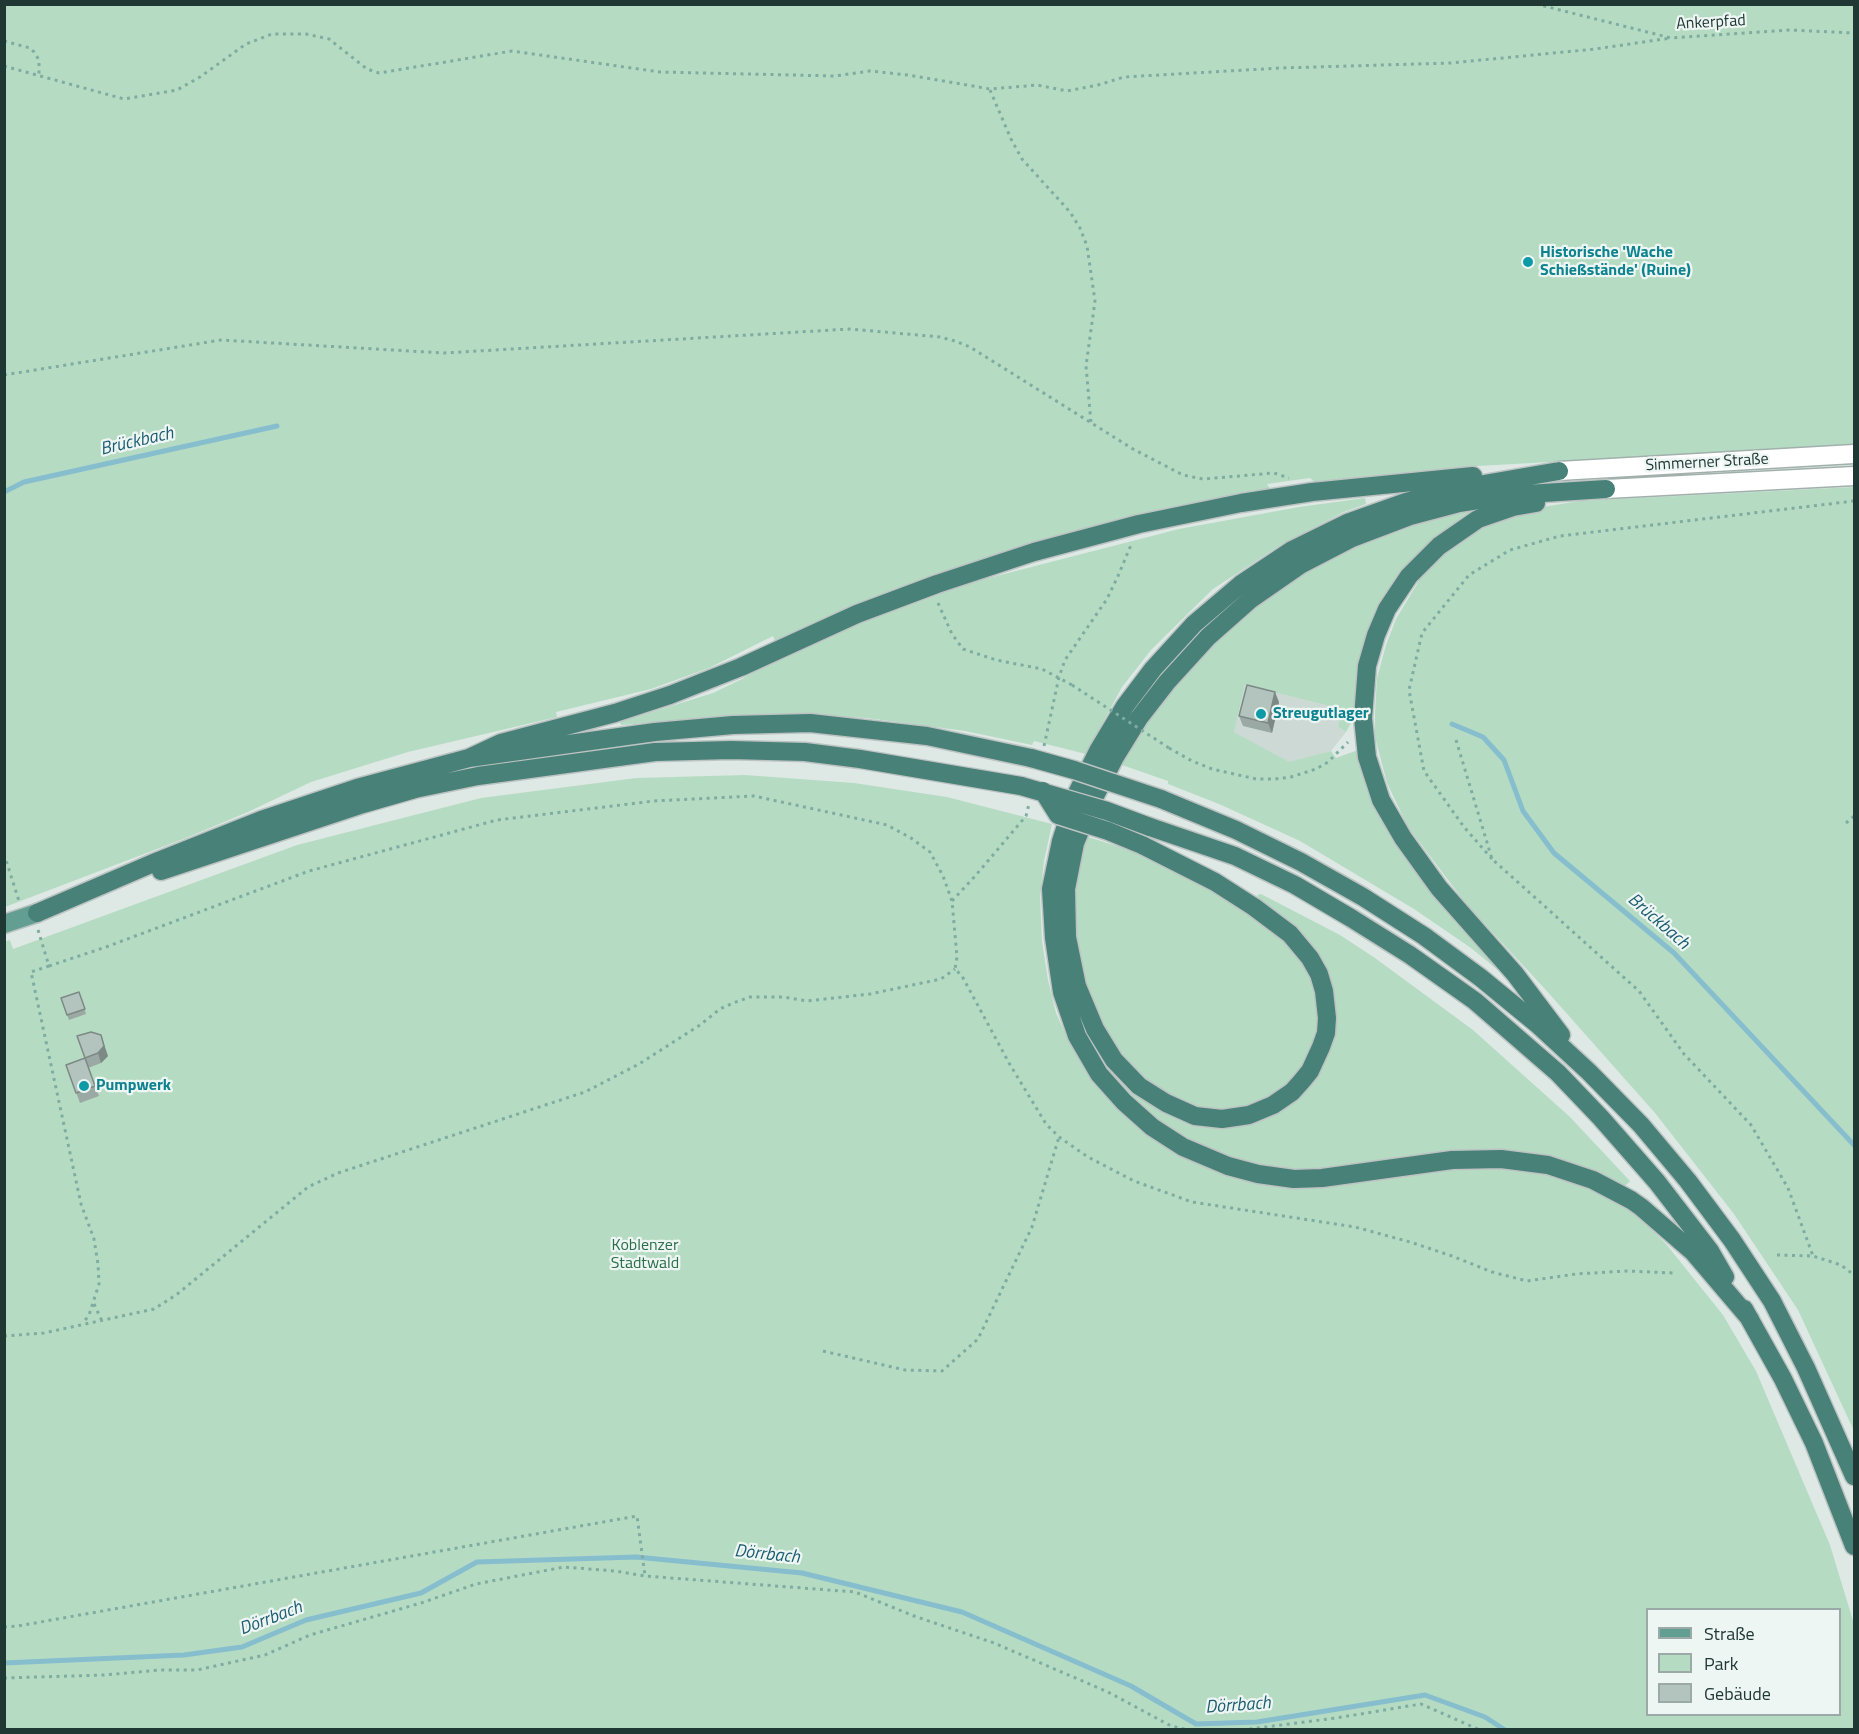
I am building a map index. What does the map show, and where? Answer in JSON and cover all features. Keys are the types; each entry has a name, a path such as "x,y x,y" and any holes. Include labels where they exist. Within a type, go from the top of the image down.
{"highway":[{"path":"469,758 501,743 615,713 670,695 857,614 933,586 1034,552 1139,524 1241,503 1312,492 1449,477 1559,471"},
{"path":"1559,471 1445,492 1406,502 1347,523 1292,550 1241,584 1194,624 1153,669 1125,706 1098,751 1076,795 1060,841 1052,889 1054,938 1062,992 1077,1036 1099,1074 1124,1102 1152,1127 1183,1147 1227,1166 1258,1174 1294,1179 1322,1178 1452,1160 1502,1159 1548,1165 1593,1180 1636,1204 1693,1251 1750,1319"},
{"path":"1032,791 1058,815 1107,831 1142,845 1215,882 1290,934 1310,958 1319,974 1324,991 1326,1033 1317,1059 1301,1082 1274,1105 1249,1115 1222,1119 1195,1116 1166,1103 1139,1086 1114,1060 1095,1029 1077,986 1067,937 1066,889 1075,843 1093,800 1115,757 1139,718 1208,637 1251,599 1300,565 1362,534 1410,516 1460,503 1512,495 1606,489"},
{"path":"1589,1072 1515,974 1439,888 1403,838 1381,800 1367,757 1363,718 1367,666 1383,618 1409,576 1439,546 1478,519 1513,507 1606,489"},
{"path":"31,915 261,820 357,788 469,758 655,732 733,725 810,723 927,736 1037,755 1236,830 1301,862 1363,897 1424,936 1481,978 1537,1024 1641,1125 1688,1181 1732,1240 1772,1302 1806,1368 1854,1476"},
{"path":"31,915 363,804 415,789 478,776 643,754 731,750 805,752 860,759 1032,791 1235,856 1294,885 1390,943 1475,1001 1558,1073 1601,1118 1658,1182 1710,1251 1783,1379 1814,1443 1854,1546"}],"main road":[{"path":"4,924 31,915"}],"street":[{"name":"Simmerner Straße","path":"1559,471 1854,454"},
{"name":"Simmerner Straße","path":"1606,489 1854,476"}],"path":[{"name":"Ankerpfad","path":"1536,4 1671,38 1789,30 1854,33"},
{"path":"4,66 123,99 177,90 200,77 246,44 263,37 272,34 306,34 328,39 367,69 379,73 512,51 660,72 835,76 870,71 990,89 1037,85 1067,90 1098,85 1124,77 1281,68 1452,63 1595,49 1671,38"},
{"path":"4,41 30,48 39,60 39,75"},
{"path":"990,89 1022,159 1070,212 1087,246 1095,301 1086,366 1091,423"},
{"path":"4,375 221,340 444,353 850,329 940,337 955,340 970,347 1133,449 1182,475 1192,478 1274,473 1306,483 1312,492"},
{"path":"1813,1256 1788,1188 1751,1125 1684,1054 1639,991 1492,859 1464,827 1424,771 1409,690 1422,633 1468,575 1510,550 1560,536 1854,501"},
{"path":"1037,755 1059,677 1071,650 1107,599 1139,524"},
{"path":"933,586 948,625 963,649 996,660 1042,669 1059,677 1169,748 1212,769 1256,778 1291,777 1316,769 1328,762 1352,737"},
{"path":"1456,740 1492,859"},
{"path":"952,901 1026,816 1032,791"},
{"path":"4,1336 44,1333 154,1310 176,1295 308,1187 338,1173 585,1092 639,1064 733,1003 750,997 783,997 807,1001 870,994 941,980 955,969 957,957 952,901 943,876 930,852 887,825 754,796 654,801 497,820 320,868 106,947 31,972 81,1203 94,1239 99,1284 89,1315 82,1324"},
{"path":"1846,824 1854,816"},
{"path":"4,854 37,928 49,966"},
{"path":"955,969 962,976 1009,1063 1046,1124 1059,1137 1088,1157 1134,1181 1192,1202 1355,1227 1452,1256 1492,1272 1527,1281 1576,1274 1627,1271 1673,1273"},
{"path":"823,1351 905,1370 942,1371 978,1339 1032,1227 1059,1137"},
{"path":"1777,1255 1813,1256 1841,1265 1854,1275"},
{"path":"94,1302 102,1321"},
{"path":"4,1627 637,1516 644,1574"},
{"path":"4,1678 197,1670 265,1655 310,1635 421,1603 476,1584 564,1567 855,1592 914,1616 994,1643 1108,1692 1171,1726 1188,1730"},
{"path":"1242,1730 1421,1704 1480,1730"}],"shaded area":[{"path":"1245,685 1343,709 1338,727 1346,732 1331,751 1289,763 1234,732"}],"green space":[{"path":"5,5 1854,5 1854,445 1478,466 1318,485 1310,478 1267,484 1272,491 860,605 775,641 773,636 709,668 651,689 556,712 557,717 408,752 311,782 186,838 5,907"},
{"path":"1854,487 1854,1431 1798,1310 1734,1214 1655,1113 1467,905 1408,827 1387,783 1375,737 1375,713 1377,678 1386,645 1396,619 1420,579 1438,559 1467,537 1491,524 1509,516 1579,501"},
{"path":"1365,498 1366,504 1344,512 1282,544 1213,589 1151,650 1122,687 1086,754 1034,741 1032,745 965,731 867,718 765,714 621,725 620,722 713,693 770,662 864,621 973,582 1179,529 1299,507"},
{"path":"1487,504 1415,559 1357,687 1354,718 1346,732 1338,727 1342,709 1245,685 1234,732 1289,762 1331,751 1336,758 1358,750 1386,826 1403,854 1428,888 1501,969 1499,971 1471,948 1414,909 1300,841 1219,804 1168,784 1168,781 1119,764 1163,693 1211,642 1290,579 1373,535"},
{"name":"Koblenzer Stadtwald","path":"745,775 854,783 947,797 1052,824 1044,861 1040,897 1042,941 1056,1013 1067,1037 1108,1098 1213,1169 1241,1180 1268,1184 1423,1170 1492,1167 1551,1174 1603,1195 1638,1216 1666,1244 1723,1315 1756,1371 1830,1545 1854,1624 1854,1729 5,1729 4,942 10,940 13,949 297,845 481,798 636,778"},
{"path":"1085,836 1151,857 1236,903 1294,948 1315,982 1320,1011 1315,1049 1287,1089 1258,1105 1224,1111 1204,1109 1182,1104 1156,1091 1116,1051 1090,1001 1075,940 1073,903 1077,866"},
{"path":"1261,894 1340,935 1473,1030 1570,1117 1630,1181 1621,1190 1558,1162 1300,1172 1239,1164 1169,1133 1114,1084 1121,1078 1178,1117 1295,1100 1334,1002 1259,899 1257,895"}],"building":[{"path":"1247,685 1275,692 1268,723 1239,716"},
{"path":"79,992 85,1009 67,1015 61,998"},
{"path":"91,1032 101,1035 104,1046 98,1053 85,1058 77,1036"},
{"name":"Pumpwerk","path":"85,1058 95,1086 76,1093 66,1065"}],"waterway":[{"name":"Brückbach","path":"4,492 24,482 277,426"},
{"name":"Brückbach","path":"1452,724 1483,737 1504,760 1523,811 1554,853 1674,953 1854,1145"},
{"name":"Dörrbach","path":"4,1663 184,1655 242,1647 306,1620 421,1593 477,1562 636,1557 802,1573 962,1612 1131,1686 1196,1724 1257,1722 1425,1695 1485,1717 1505,1730"}],"place":[{"name":"Historische 'Wache Schießstände' (Ruine)","path":"1528,262"},
{"name":"Streugutlager","path":"1261,714"},
{"name":"Pumpwerk","path":"84,1086"}]}
